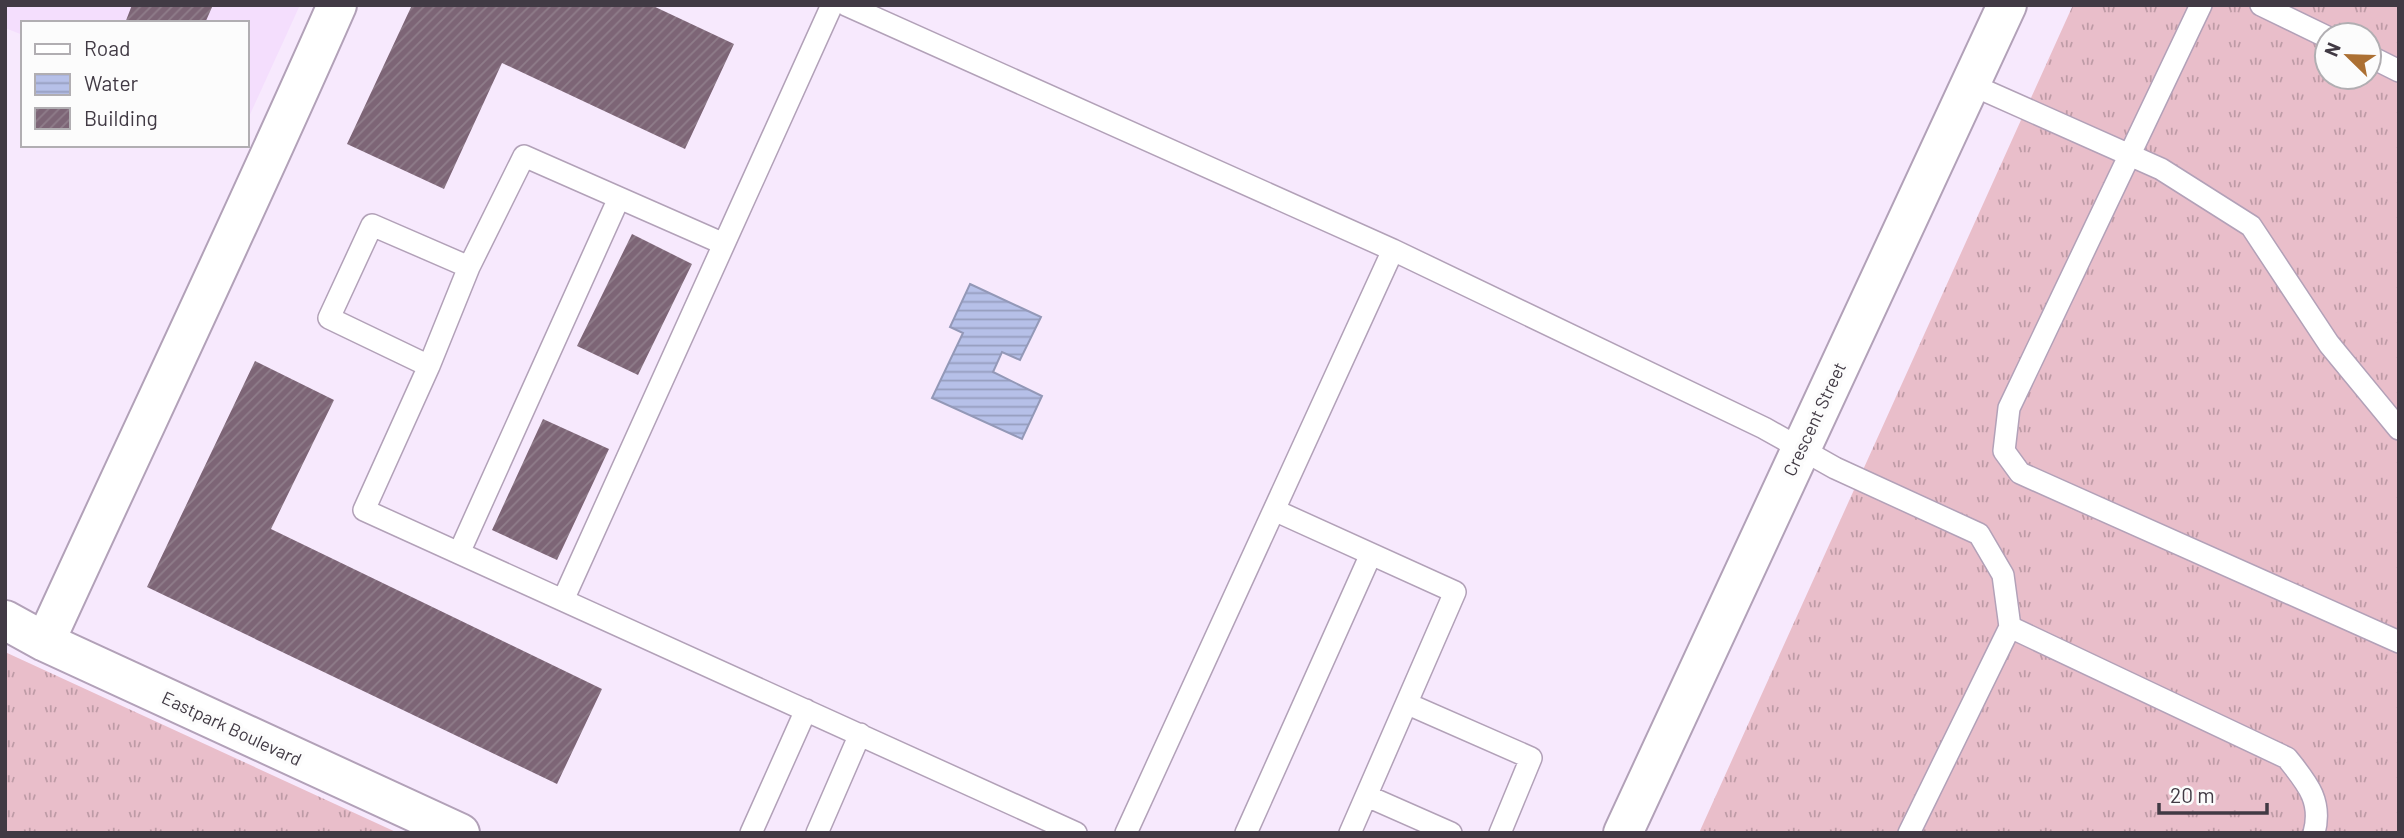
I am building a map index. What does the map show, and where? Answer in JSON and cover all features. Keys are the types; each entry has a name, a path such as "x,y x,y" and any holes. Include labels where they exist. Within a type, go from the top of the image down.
{"street":[{"path":"45,642 337,5"},
{"name":"Crescent Street","path":"1623,833 2007,5"},
{"name":"Eastpark Boulevard","path":"5,620 45,642 460,833"}],"lane":[{"path":"563,600 832,5"},
{"path":"846,5 1393,250 1979,534 2003,575 2010,627 1909,833"},
{"path":"2201,5 2010,408 2004,451 2020,473 2399,642"},
{"path":"2261,5 2313,30"},
{"path":"2383,64 2399,71"},
{"path":"1970,84 2161,169 2250,226 2329,344 2399,429"},
{"path":"724,244 524,156 469,267 429,366 364,510 1076,833"},
{"path":"459,553 619,198"},
{"path":"429,366 329,317 372,225 469,267"},
{"path":"1126,833 1393,250"},
{"path":"1274,510 1455,592 1350,833"},
{"path":"1246,833 1371,554"},
{"path":"2010,627 2287,758 2312,789 2317,822 2314,833"},
{"path":"1408,704 1531,758 1500,833"},
{"path":"751,833 806,710"},
{"path":"817,833 860,734"},
{"path":"1367,796 1451,833"}],"shaded area":[{"path":"5,5 300,5 248,119 248,21 21,21 21,34 5,28"}],"green space":[{"path":"2073,5 2399,5 2399,833 1699,833"},
{"path":"5,652 398,833 5,833"}],"water":[{"path":"970,284 1041,317 1020,360 1002,352 993,372 1042,396 1022,439 932,398 963,333 950,327"}],"building":[{"path":"132,5 213,5 206,21 126,21"},
{"path":"412,5 651,5 734,44 685,149 502,63 444,189 347,144"},
{"path":"632,234 692,264 638,375 577,346"},
{"path":"255,361 334,400 271,529 602,689 557,784 147,587"},
{"path":"543,419 609,449 557,560 492,530"}]}
